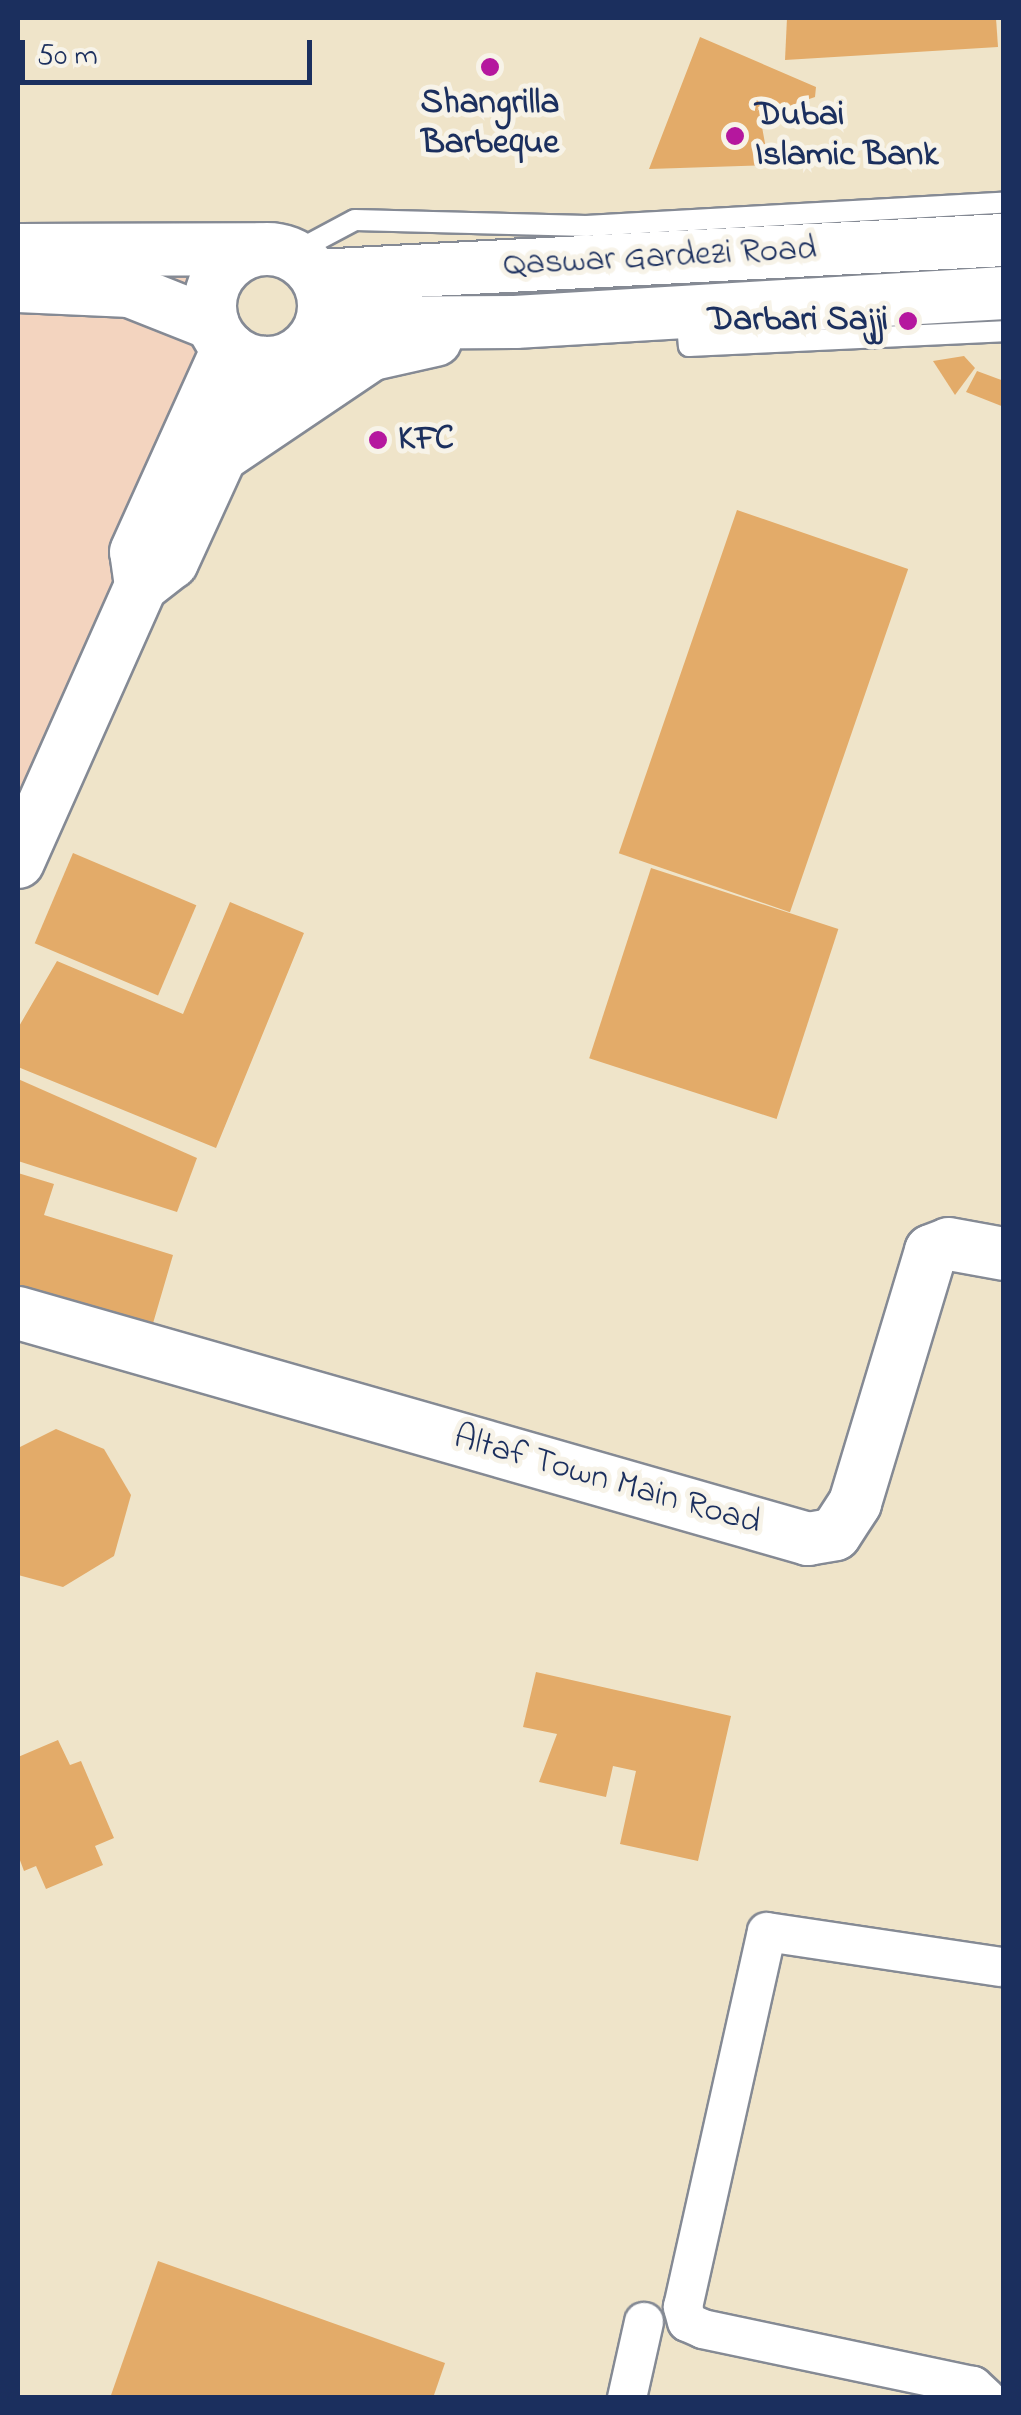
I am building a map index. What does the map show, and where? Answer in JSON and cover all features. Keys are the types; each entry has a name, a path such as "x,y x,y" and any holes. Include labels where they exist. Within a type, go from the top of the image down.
{"main road":[{"name":"Qaswar Gardezi Road","path":"18,250 297,276 1004,240"},
{"path":"18,862 141,586 172,562 220,457 235,345 224,268 297,276 515,322"},
{"path":"18,286 116,288 235,345 306,348 297,276"},
{"path":"220,457 372,354 515,322 1004,293"},
{"path":"141,586 136,552 235,345"},
{"name":"Altaf Town Main Road","path":"18,1313 808,1538 835,1534 855,1503 931,1251 948,1244 1003,1252"}],"street":[{"path":"986,2398 973,2386 703,2329 687,2322 683,2307 767,1932 1002,1967"},
{"path":"627,2398 644,2322"}],"lane":[{"path":"297,276 355,220 587,226 1004,204"},
{"path":"686,312 689,346 1004,331"}],"shaded area":[{"path":"200,269 192,295 209,346 18,865 18,275"}],"building":[{"path":"787,18 996,18 998,47 785,60"},
{"path":"700,37 816,87 815,97 760,116 769,165 649,169"},
{"path":"964,356 975,368 955,395 933,361"},
{"path":"977,371 1004,381 1004,407 966,392"},
{"path":"737,510 908,569 790,912 619,853"},
{"path":"73,853 196,905 158,996 35,943"},
{"path":"651,868 838,929 777,1119 589,1058"},
{"path":"230,902 304,933 216,1148 18,1067 18,1028 57,961 183,1014"},
{"path":"18,1079 197,1158 177,1212 18,1161"},
{"path":"18,1173 54,1184 44,1215 173,1255 149,1337 18,1297"},
{"path":"56,1429 104,1449 131,1495 114,1556 63,1587 18,1575 18,1448"},
{"path":"536,1672 731,1716 698,1861 620,1844 636,1771 613,1766 606,1797 539,1782 557,1734 523,1727"},
{"path":"58,1740 70,1765 81,1761 114,1838 95,1846 103,1865 46,1889 36,1866 24,1871 18,1855 18,1757"},
{"path":"158,2261 445,2363 433,2398 110,2398"}],"place":[{"name":"Shangrilla Barbeque","path":"490,67"},
{"name":"Dubai Islamic Bank","path":"735,136"},
{"name":"Darbari Sajji","path":"908,321"},
{"name":"KFC","path":"378,440"}]}
